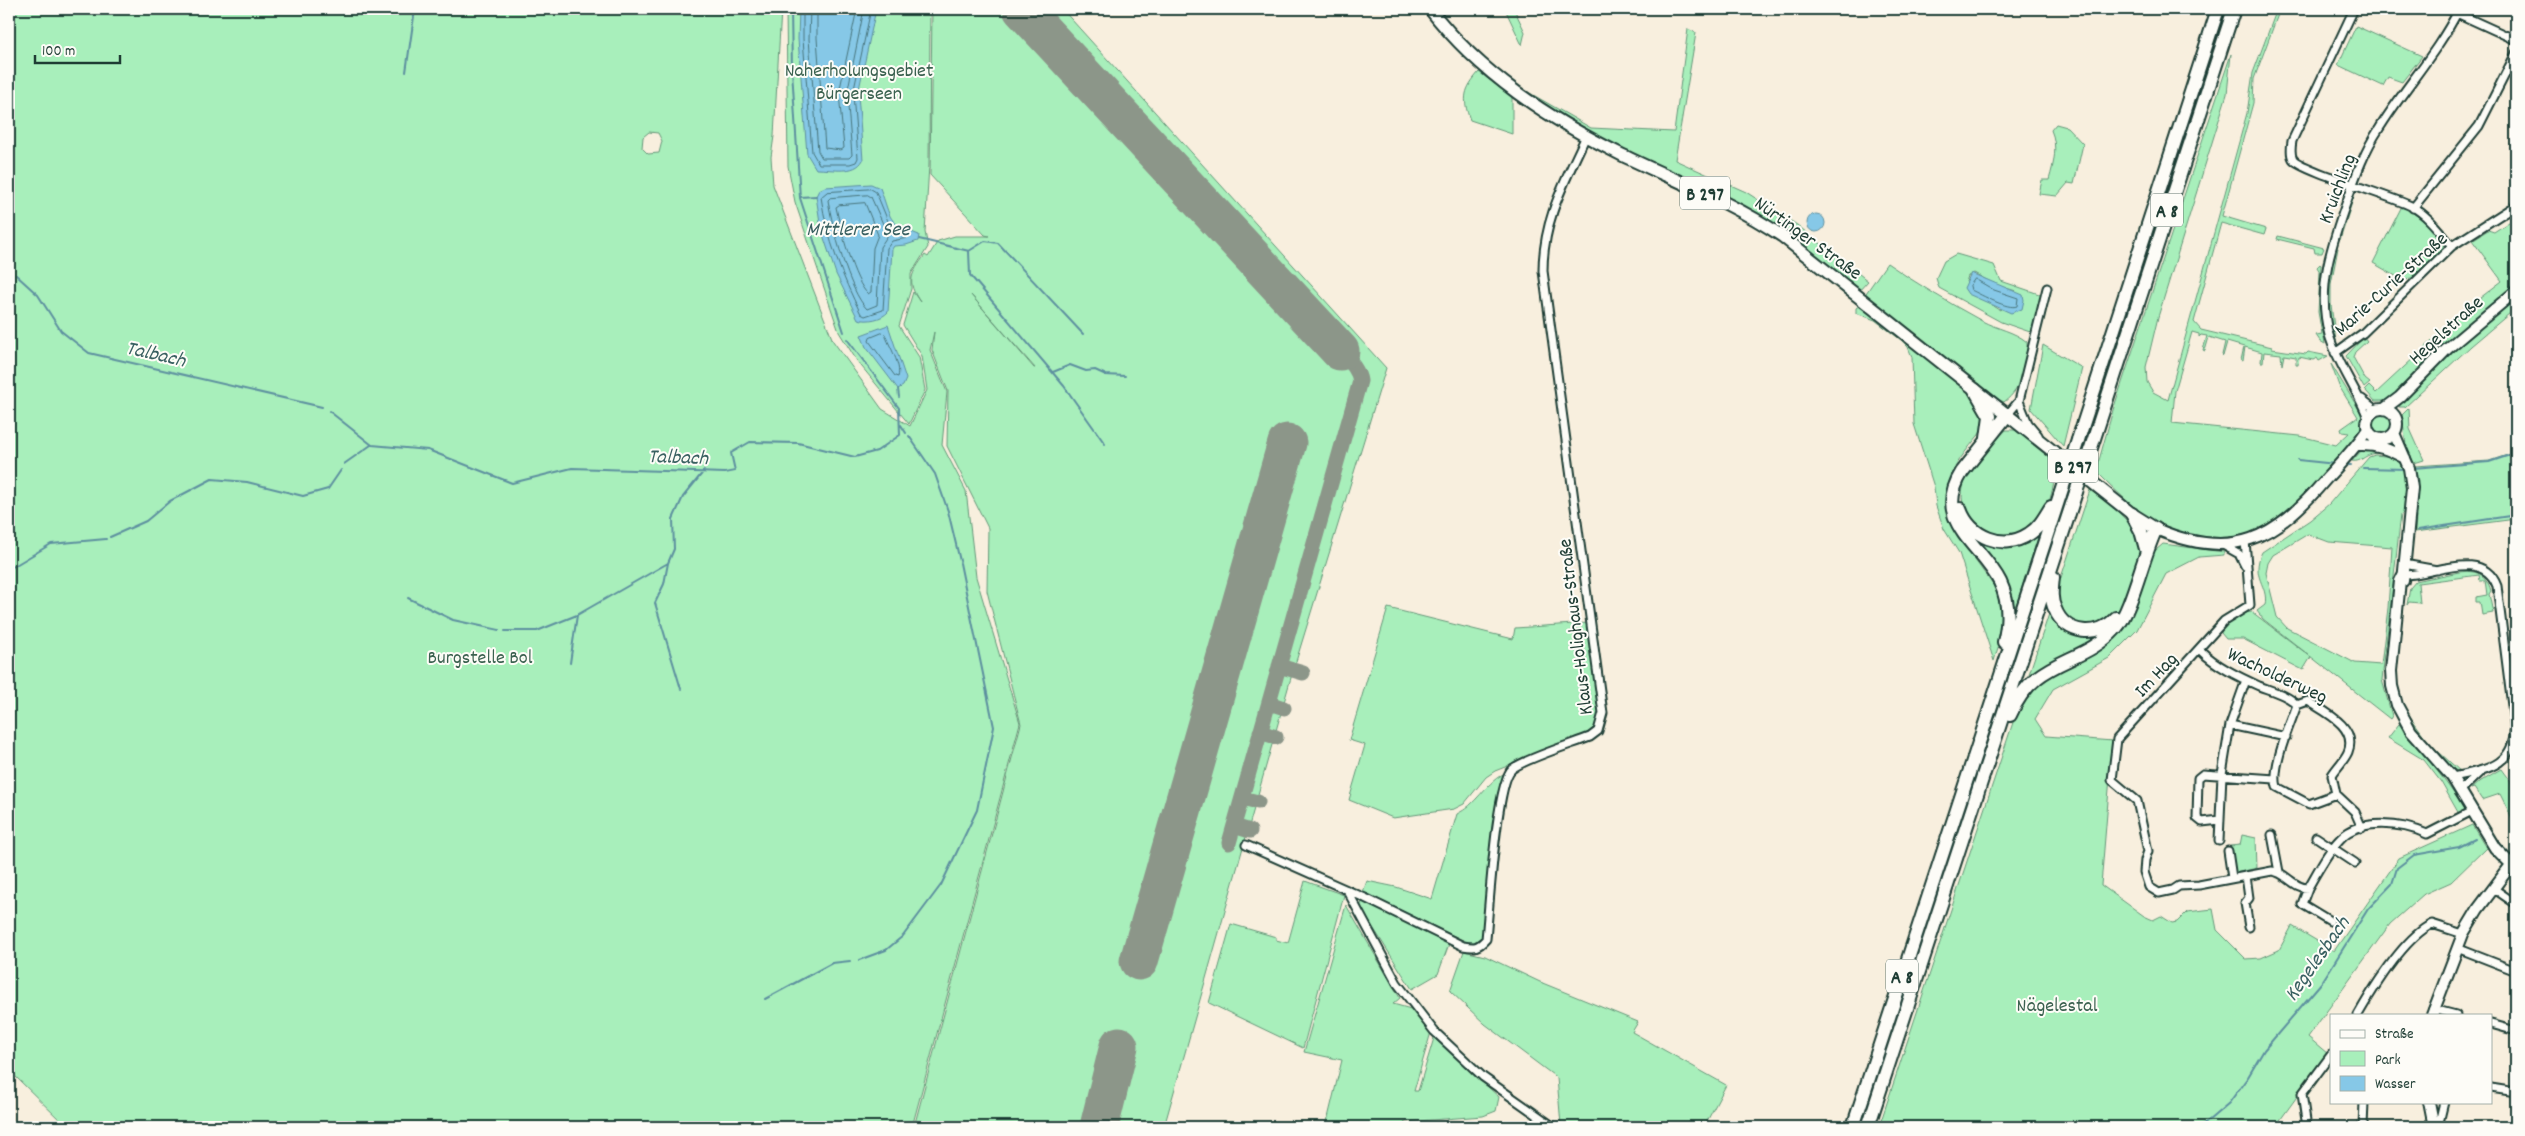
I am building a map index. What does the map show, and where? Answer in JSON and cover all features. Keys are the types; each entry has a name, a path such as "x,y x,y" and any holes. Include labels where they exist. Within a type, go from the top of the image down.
{"highway":[{"name":"A 8","path":"1853,1127 2218,9"},
{"name":"A 8","path":"1868,1127 2234,9"},
{"path":"1975,390 1990,416 1987,438"},
{"path":"2005,662 2002,647 2007,621 2005,596 1994,571 1962,533 1952,509 1953,489 1962,472 1987,438 2008,414"},
{"path":"1962,472 1958,496 1963,518 1976,532 1992,540 2015,540 2030,534 2042,521 2060,495"},
{"path":"2132,514 2141,531 2146,549"},
{"path":"1999,725 2008,721 2019,698 2030,683 2044,671 2106,638 2121,622 2146,549 2156,529"},
{"path":"2054,558 2052,603 2060,618 2068,625 2082,631 2099,630 2113,621 2128,604"}],"main road":[{"name":"Nürtinger Straße","path":"1430,9 1451,36 1489,72 1586,136 1761,222 1782,236 1975,390 2042,440 2132,514 2156,529 2184,540 2220,544 2245,540"},
{"name":"Hegelstraße","path":"2368,418 2385,411 2447,349 2516,291"},
{"path":"2385,411 2397,424 2390,436"},
{"path":"2368,418 2371,433"},
{"path":"2371,433 2390,436 2405,458 2412,478 2391,671 2396,704 2411,731 2452,777 2495,848 2514,867 2493,888 2463,934 2432,1012"},
{"path":"2245,540 2264,535 2280,526 2298,512 2354,449 2371,433"},
{"path":"2354,449 2377,446 2405,458"},
{"path":"2430,1104 2436,1127"}],"street":[{"path":"2354,9 2292,141 2290,151 2293,159 2305,168 2353,183 2413,208 2430,221 2452,246"},
{"path":"2448,9 2458,11 2516,40"},
{"name":"Kruichling","path":"2368,418 2336,353 2326,318 2325,276 2333,242 2353,183 2377,130 2435,50 2458,11"},
{"path":"2413,208 2479,126 2516,53"},
{"name":"Klaus-Holighaus-Straße","path":"1246,845 1347,890 1463,946 1475,948 1480,946 1486,939 1500,801 1508,774 1521,764 1590,737 1598,731 1603,713 1582,544 1543,272 1543,252 1547,225 1586,136"},
{"name":"Marie-Curie-Straße","path":"2336,353 2363,332 2452,246 2516,205"},
{"path":"2008,414 2019,401 2047,288"},
{"name":"Kruichling","path":"2359,397 2385,411"},
{"path":"2019,401 2028,423 2042,440"},
{"path":"2245,540 2246,569"},
{"name":"Nürtinger Straße","path":"2220,544 2239,554 2246,569"},
{"path":"2404,564 2437,570"},
{"path":"2402,575 2428,573 2468,566 2482,567 2494,577 2499,594 2514,736 2510,748 2502,761 2481,772 2460,791"},
{"name":"Im Hag","path":"2232,878 2198,885 2179,886 2173,890 2159,893 2149,887 2144,872 2148,851 2138,801 2112,780 2118,739 2200,650 2224,621 2250,604 2246,569"},
{"name":"Wacholderweg","path":"2200,650 2210,660 2246,680 2291,699 2297,705 2308,701 2346,728 2350,743 2347,754 2332,775 2336,794"},
{"path":"2219,841 2222,774 2230,725 2246,680"},
{"path":"2297,705 2275,779 2278,787 2309,804 2336,794 2355,812 2362,828"},
{"path":"2230,725 2286,737"},
{"path":"2452,777 2481,772"},
{"path":"2220,820 2202,822 2197,818 2198,778 2202,774 2275,779"},
{"path":"2330,922 2302,904 2308,888 2342,836 2362,828 2381,824 2392,824 2427,834 2472,811"},
{"path":"2272,835 2279,872 2300,888 2308,888"},
{"path":"2316,837 2355,863"},
{"path":"2228,851 2232,878 2279,872"},
{"path":"2246,876 2248,898 2245,903 2249,927"},
{"path":"2493,888 2516,904"},
{"path":"1347,890 1397,983 1434,1031 1483,1077 1554,1127"},
{"path":"2359,1014 2401,953 2424,928 2432,924 2463,934"},
{"path":"2457,948 2516,971"},
{"path":"2432,1012 2448,1014"},
{"path":"2492,1024 2516,1031"},
{"path":"2307,1127 2302,1094 2330,1057"},
{"path":"2492,1088 2516,1092"},
{"path":"2363,1127 2364,1104"},
{"path":"2436,1127 2443,1104"}],"green space":[{"name":"Burgstelle Bol","path":"9,9 781,9 774,136 771,157 773,185 833,341 882,409 910,426 927,390 922,356 903,325 913,292 920,302 912,283 916,267 925,255 928,257 938,241 955,236 989,236 985,235 930,175 932,9 1062,9 1386,368 1290,681 1164,1127 914,1127 1021,724 987,591 988,528 947,446 948,391 932,350 934,332 930,350 947,392 942,445 966,491 976,577 1020,723 912,1127 67,1127 14,1075 9,1066","holes":["649,132 658,133 662,141 659,153 648,154 642,148 643,137","971,295 1035,368 1034,368"]},
{"name":"Naherholungsgebiet Bürgerseen","path":"786,9 930,9 929,165 925,232 928,247 911,274 911,289 899,326 919,357 925,390 909,424 857,361 839,332 795,202 788,166"},
{"path":"1505,9 1514,9 1525,32 1522,45"},
{"path":"2277,9 2280,9 2254,79 2253,103 2222,216 2266,229 2264,235 2221,223 2194,322 2201,330 2272,347 2272,349 2328,356 2319,361 2317,358 2313,360 2299,357 2298,365 2296,365 2296,357 2284,355 2282,365 2281,354 2264,352 2263,362 2261,362 2262,352 2245,347 2243,361 2241,360 2244,347 2227,342 2223,356 2225,342 2209,337 2205,351 2203,350 2207,336 2201,335 2199,337 2199,334 2192,332 2175,391 2172,423 2300,436 2336,445 2349,433 2342,432 2341,429 2358,417 2339,386 2331,364 2361,413 2364,411 2364,428 2308,494 2286,513 2262,528 2236,537 2208,538 2178,531 2149,518 2096,471 2113,410 2231,54 2227,94 2158,317 2146,367 2147,382 2153,392 2168,400 2247,113 2253,73"},
{"path":"2356,26 2422,56 2402,82 2388,77 2383,86 2338,65"},
{"path":"1688,29 1696,33 1675,160 1746,192 1797,225 1868,281 1858,292 1812,255 1589,133 1520,91 1521,88 1591,128 1674,132"},
{"path":"1479,72 1512,97 1512,134 1470,120 1465,100 1466,94 1467,89"},
{"path":"2056,124 2067,127 2083,144 2074,184 2068,183 2057,196 2039,194 2042,180 2049,180 2055,148 2051,130"},
{"path":"2353,194 2354,196 2340,240 2339,237"},
{"path":"2402,206 2433,228 2442,240 2444,247 2412,278 2401,279 2373,263"},
{"path":"2515,218 2516,285 2466,326 2390,401 2375,401 2365,390 2369,386 2376,393 2471,305 2502,281 2472,240 2488,230 2494,232"},
{"path":"2278,236 2324,248 2322,253 2315,253 2314,248 2277,239"},
{"path":"2338,248 2331,284 2331,305 2336,341 2330,319 2328,295 2335,249"},
{"path":"1956,254 1994,265 2001,281 2042,295 2034,330 2030,332 2001,322 1939,288 1936,278 1944,261","holes":["1974,273 1996,285 2016,291 2000,310 1983,299 1966,282 1968,276"]},
{"path":"1887,263 1970,314 1988,324 2017,335 2027,342 2025,367 2020,383 2004,402 1997,399 1864,296"},
{"path":"2321,265 2319,303 2325,344 2316,335 2322,334 2318,312 2320,272 2317,267"},
{"path":"2516,296 2516,308 2471,346 2405,407 2399,407 2411,390"},
{"path":"1861,304 1971,394 1983,408 1985,427 1955,466 1949,481 1947,494 1948,507 1958,533 1997,591 2003,605 2003,626 1994,661 1959,553 1944,529 1936,506 1934,487 1914,424 1912,357 1908,347 1901,340 1875,320 1856,313 1856,308"},
{"path":"2364,337 2367,341 2355,352 2353,357 2365,379 2370,383 2364,388 2346,356"},
{"path":"2043,345 2082,368 2063,446 2031,409"},
{"path":"2409,408 2410,429 2424,460 2414,463 2406,445 2402,415"},
{"path":"2382,413 2390,416 2393,424 2390,432 2382,435 2374,432 2371,424 2374,416"},
{"path":"2006,430 2015,430 2058,462 2050,498 2038,523 2032,529 2025,532 2001,538 1983,531 1974,525 1965,511 1962,498 1964,485 1969,473 1986,450"},
{"path":"2379,449 2383,453 2372,454 2352,461 2362,450"},
{"path":"2516,452 2516,519 2415,532 2416,517 2414,514 2418,481 2415,466 2489,461"},
{"path":"2375,455 2394,457 2402,468 2406,482 2405,512 2401,514 2382,680 2392,716 2390,719 2263,619 2257,611 2265,605 2266,598 2258,568 2262,552 2310,520 2329,504 2369,457","holes":["2308,534 2329,542 2392,547 2388,608 2381,665 2355,663 2287,628 2277,617 2266,573 2268,563 2273,555"]},
{"name":"Nägelestal","path":"2090,490 2125,519 2140,542 2156,550 2163,544 2224,552 2224,555 2199,557 2166,574 2137,630 2109,658 2053,689 2035,719 2046,736 2113,741 2101,885 2144,916 2153,920 2161,916 2172,923 2177,922 2187,912 2213,909 2217,930 2246,959 2261,958 2279,950 2292,926 2334,951 2399,858 2472,825 2486,848 2451,882 2424,894 2390,924 2308,1037 2328,1054 2275,1127 1879,1127"},
{"path":"2041,528 2013,615 1969,536 1994,543"},
{"path":"2459,572 2475,572 2486,580 2491,591 2489,594 2493,613 2482,615 2480,602 2476,602 2476,597 2487,595 2485,580 2480,580 2479,575 2418,583 2420,603 2409,602 2407,605 2410,588 2416,581"},
{"path":"1388,608 1513,639 1515,628 1588,623 1601,711 1599,721 1588,734 1495,771 1486,777 1464,804 1454,809 1393,818 1349,800 1365,745 1349,740"},
{"path":"2252,612 2311,657 2303,670 2243,639 2226,639 2221,633 2223,625 2243,613"},
{"path":"2407,712 2430,744 2461,772 2453,769 2437,756 2415,729 2405,713"},
{"path":"2399,724 2465,810 2459,814 2441,782 2424,760 2388,738"},
{"path":"2501,769 2514,787 2517,796 2512,818 2500,794 2482,800 2474,788 2471,789 2480,781"},
{"path":"1503,774 1495,812 1483,936 1474,942 1467,942 1363,892 1367,881 1396,887 1432,899 1457,814 1470,806 1490,784"},
{"path":"2242,835 2256,838 2257,868 2235,873 2230,846 2240,845"},
{"path":"1305,881 1344,895 1303,1048 1209,1003 1231,924 1276,937 1276,940 1288,943"},
{"path":"1363,900 1449,944 1438,974 1412,989 1360,907"},
{"path":"1346,905 1400,998 1393,1004 1411,1009 1431,1032 1414,1091 1418,1091 1434,1038 1499,1097 1496,1111 1483,1116 1405,1122 1403,1127 1326,1126 1342,1060 1304,1052"},
{"path":"1464,951 1485,956 1540,982 1638,1022 1632,1032 1726,1085 1704,1127 1565,1127 1561,1125 1557,1078 1485,1024 1450,991"}],"water":[{"path":"799,9 876,9 858,94 863,160 855,168 843,170 816,169 807,154 798,39"},
{"name":"Mittlerer See","path":"871,184 880,188 889,214 895,223 919,235 918,241 894,246 892,249 888,312 879,318 866,320 858,319 836,274 821,229 816,196 819,190 825,187"},
{"path":"1816,214 1822,217 1825,223 1822,229 1816,232 1810,229 1807,223 1810,217"},
{"path":"1971,273 2023,295 2022,309 2011,313 1968,294 1964,288"},
{"path":"888,325 906,379 903,386 898,389 866,347 861,335"}],"waterway":[{"path":"406,72 415,9"},
{"name":"Talbach","path":"791,9 792,70 800,198 844,332"},
{"path":"800,197 816,196"},
{"path":"919,239 969,251 985,241 998,243 1083,334"},
{"path":"969,251 970,275 1064,386 1105,444"},
{"name":"Talbach","path":"16,275 38,295 61,331 89,353 322,407"},
{"name":"Talbach","path":"329,411 372,445 428,450 512,483 572,468 725,473 735,471 731,453 750,442 798,443 855,457 877,451 900,435 899,408 847,339"},
{"path":"1053,372 1070,365 1086,371 1095,370 1106,375 1125,376"},
{"path":"898,389 899,397"},
{"name":"Talbach","path":"901,425 906,433"},
{"path":"909,436 935,474 948,511 960,561"},
{"path":"344,464 371,445"},
{"path":"2413,468 2489,462 2516,453"},
{"path":"2298,460 2336,464"},
{"path":"2345,465 2351,465"},
{"path":"2363,468 2406,469"},
{"path":"110,537 146,521 170,501 212,479 247,482 303,496 328,489 341,470"},
{"path":"681,689 655,603 664,584 668,563 674,549 673,519 683,497 704,471"},
{"path":"2418,530 2516,515"},
{"path":"9,569 51,544 106,539"},
{"path":"505,631 537,631 577,615 668,563"},
{"path":"859,960 886,950 903,936 941,885 977,810 994,727 960,563"},
{"path":"408,598 453,620 499,630"},
{"path":"570,663 577,615"},
{"name":"Kegelesbach","path":"2201,1127 2229,1103 2248,1077 2264,1050 2322,982 2368,909 2392,884 2397,868 2414,855 2459,847 2475,839"},
{"path":"765,999 832,963 850,961"}],"taxiway":[{"path":"1229,843 1360,381 1355,368 1340,351"},
{"path":"1279,666 1303,673"},
{"path":"1269,703 1284,708"},
{"path":"1260,732 1276,737"},
{"path":"1242,798 1258,802"},
{"path":"1234,826 1250,831"}],"runway":[{"path":"1022,9 1340,351"},
{"path":"1139,961 1287,443"},
{"path":"1099,1127 1119,1046"}]}
